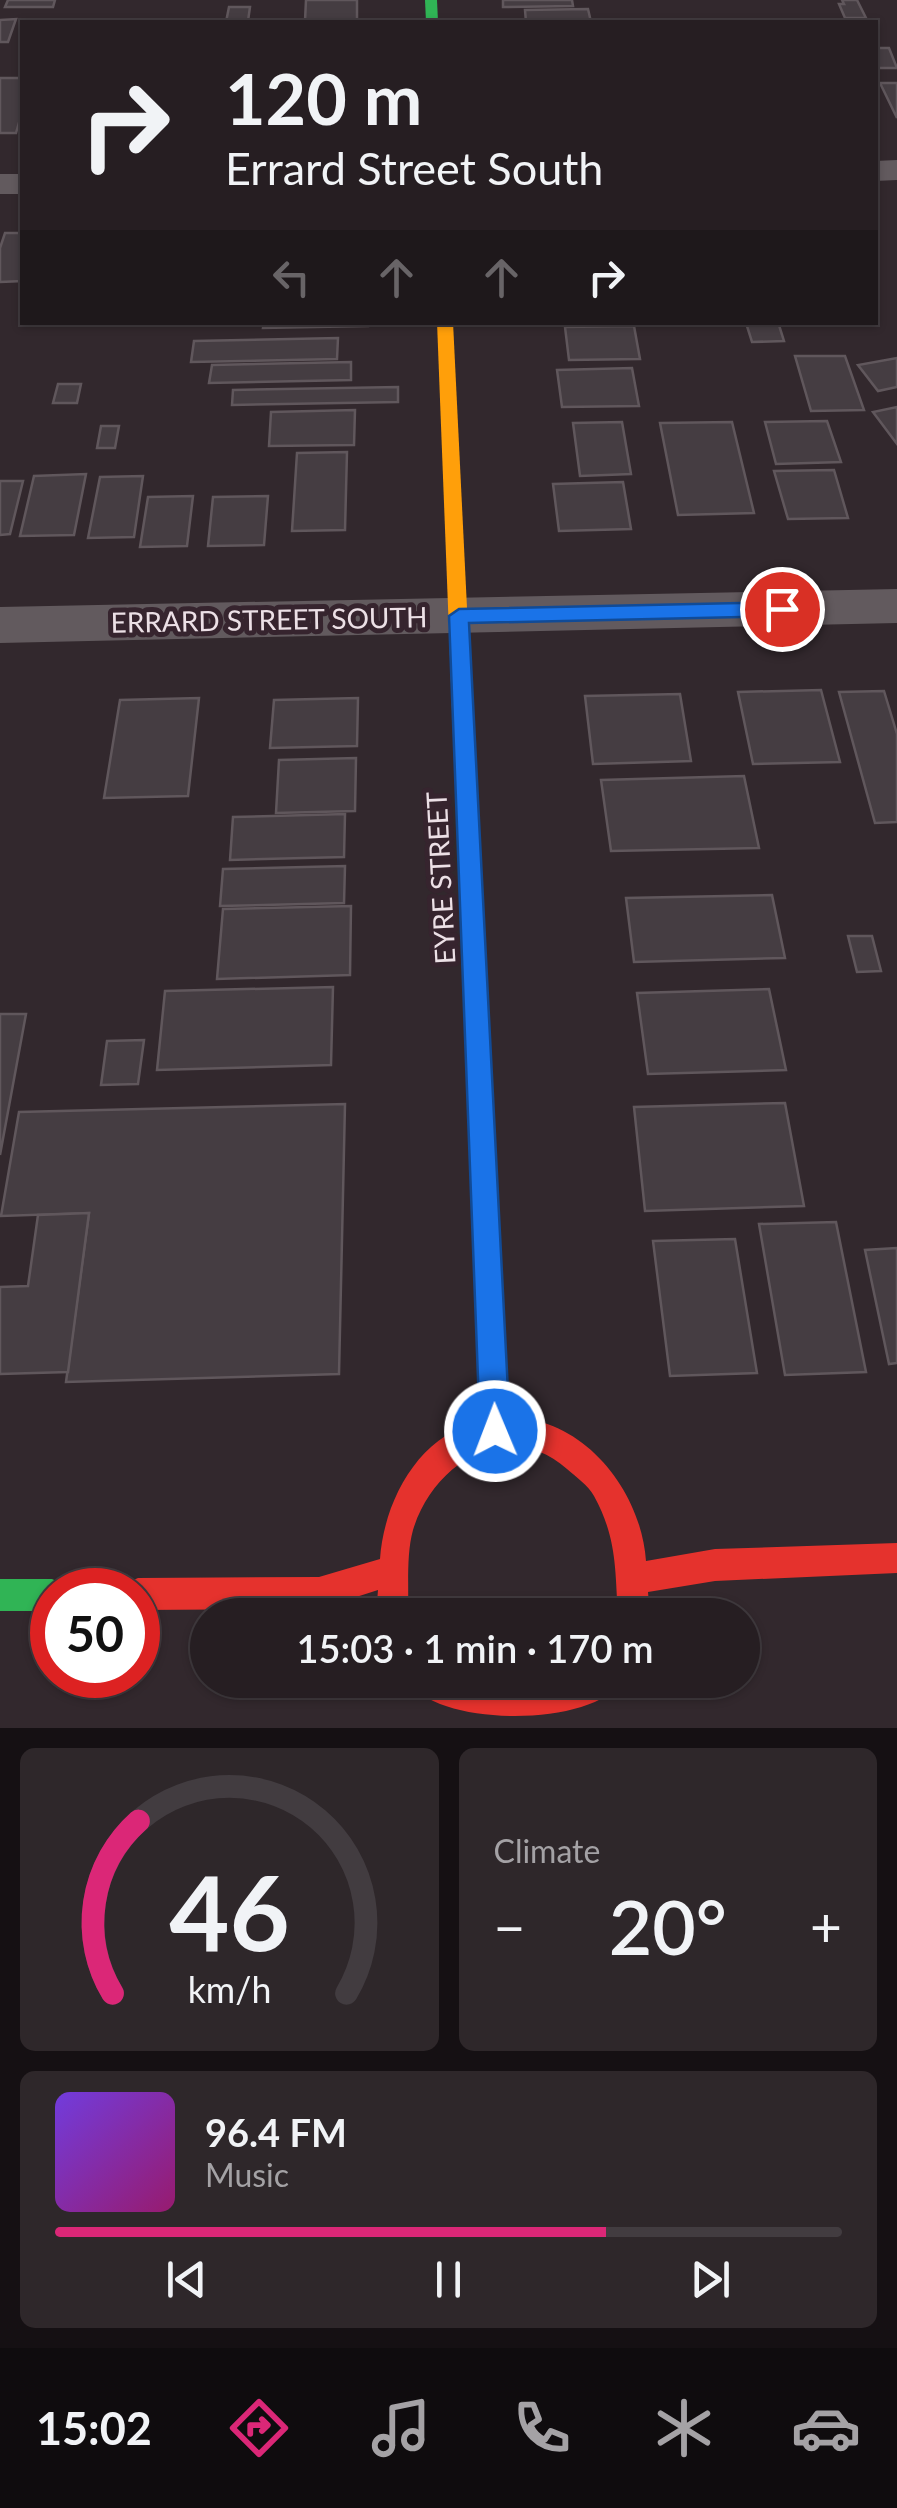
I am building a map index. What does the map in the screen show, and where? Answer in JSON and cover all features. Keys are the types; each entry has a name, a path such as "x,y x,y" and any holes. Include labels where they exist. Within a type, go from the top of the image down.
{"main road":[{"name":"EYRE STREET","path":"445,325 495,1431"},
{"path":"390,1598 388,1572 393,1530 408,1492 432,1462 462,1440 495,1431 524,1431 554,1439 579,1455 602,1479 620,1507 632,1540 635,1598"},
{"path":"637,1578 715,1565 897,1558"},
{"path":"160,1594 319,1593 388,1572"},
{"path":"0,1595 30,1594"},
{"path":"441,1698 468,1715 511,1728 540,1724 568,1714 586,1698"}],"street":[{"name":"ERRARD STREET SOUTH","path":"0,626 897,606"}],"building":[{"path":"8,0 55,0 53,7 5,7"},
{"path":"306,0 357,0 357,20 305,20"},
{"path":"503,0 572,0 573,6 503,7"},
{"path":"842,0 857,0 866,18 845,18 839,4 844,4"},
{"path":"229,7 250,7 248,20 226,20"},
{"path":"588,9 591,20 526,20 525,10"},
{"path":"16,19 8,42 0,42 0,20"},
{"path":"878,48 889,48 897,68 878,68"},
{"path":"0,78 20,78 16,133 0,133"},
{"path":"880,83 897,83 897,118"},
{"path":"5,233 20,233 20,281 0,282 0,248"},
{"path":"264,325 368,325 368,326 263,328"},
{"path":"747,325 779,325 784,341 752,342"},
{"path":"634,326 640,359 569,360 565,327"},
{"path":"338,338 337,359 191,362 194,341"},
{"path":"795,356 845,356 864,410 811,411"},
{"path":"897,358 897,387 878,391 858,365"},
{"path":"351,362 351,380 209,383 212,365"},
{"path":"632,368 639,406 562,407 557,370"},
{"path":"58,384 81,384 77,403 53,403"},
{"path":"398,387 398,402 232,405 233,390"},
{"path":"897,407 897,444 873,412"},
{"path":"355,410 354,445 269,446 271,412"},
{"path":"827,421 841,462 776,464 765,422"},
{"path":"622,422 631,474 580,476 573,423"},
{"path":"732,422 754,513 678,515 660,423"},
{"path":"101,426 119,426 115,448 97,448"},
{"path":"347,452 345,530 292,531 297,453"},
{"path":"834,470 848,518 788,519 774,471"},
{"path":"86,474 74,535 20,536 34,476"},
{"path":"143,476 134,537 88,538 100,477"},
{"path":"0,481 23,481 10,534 0,535"},
{"path":"623,482 631,529 559,531 553,484"},
{"path":"193,496 187,546 140,547 148,497"},
{"path":"268,496 264,545 208,546 213,497"},
{"path":"821,690 840,762 753,764 738,692"},
{"path":"884,691 897,734 897,822 875,823 839,692"},
{"path":"680,694 691,761 593,764 585,696"},
{"path":"199,698 188,796 104,798 120,700"},
{"path":"358,698 357,746 270,748 274,700"},
{"path":"356,758 355,811 276,813 279,760"},
{"path":"744,776 759,848 611,851 601,780"},
{"path":"345,814 344,857 230,860 233,817"},
{"path":"345,866 344,903 220,906 223,869"},
{"path":"772,895 785,958 634,962 626,898"},
{"path":"351,906 350,975 217,979 223,909"},
{"path":"848,936 872,936 881,971 857,972"},
{"path":"333,987 331,1065 157,1070 165,991"},
{"path":"769,989 786,1070 648,1074 637,993"},
{"path":"0,1014 26,1014 0,1155"},
{"path":"144,1040 138,1084 101,1085 107,1041"},
{"path":"785,1103 804,1206 645,1211 634,1107"},
{"path":"345,1104 339,1374 66,1382 89,1213 1,1216 19,1112"},
{"path":"89,1213 68,1372 0,1374 0,1287 28,1286 38,1215"},
{"path":"836,1222 866,1372 785,1375 759,1224"},
{"path":"735,1239 757,1373 670,1376 653,1241"},
{"path":"897,1248 897,1363 889,1364 865,1250"}],"traffic: fast":[{"path":"431,0 432,20"},
{"path":"0,1595 30,1595"}],"traffic: slow":[{"path":"445,325 462,710"}],"traffic: jam":[{"path":"462,710 495,1431"},
{"path":"393,1598 397,1531 424,1473 465,1440 513,1431 562,1445 603,1481 629,1538 633,1598"},
{"path":"637,1578 715,1565 897,1558"},
{"path":"160,1594 319,1593 387,1572"},
{"path":"453,1698 492,1712 515,1714 538,1712 577,1698"}],"route":[{"path":"495,1431 459,616 782,609"}]}
